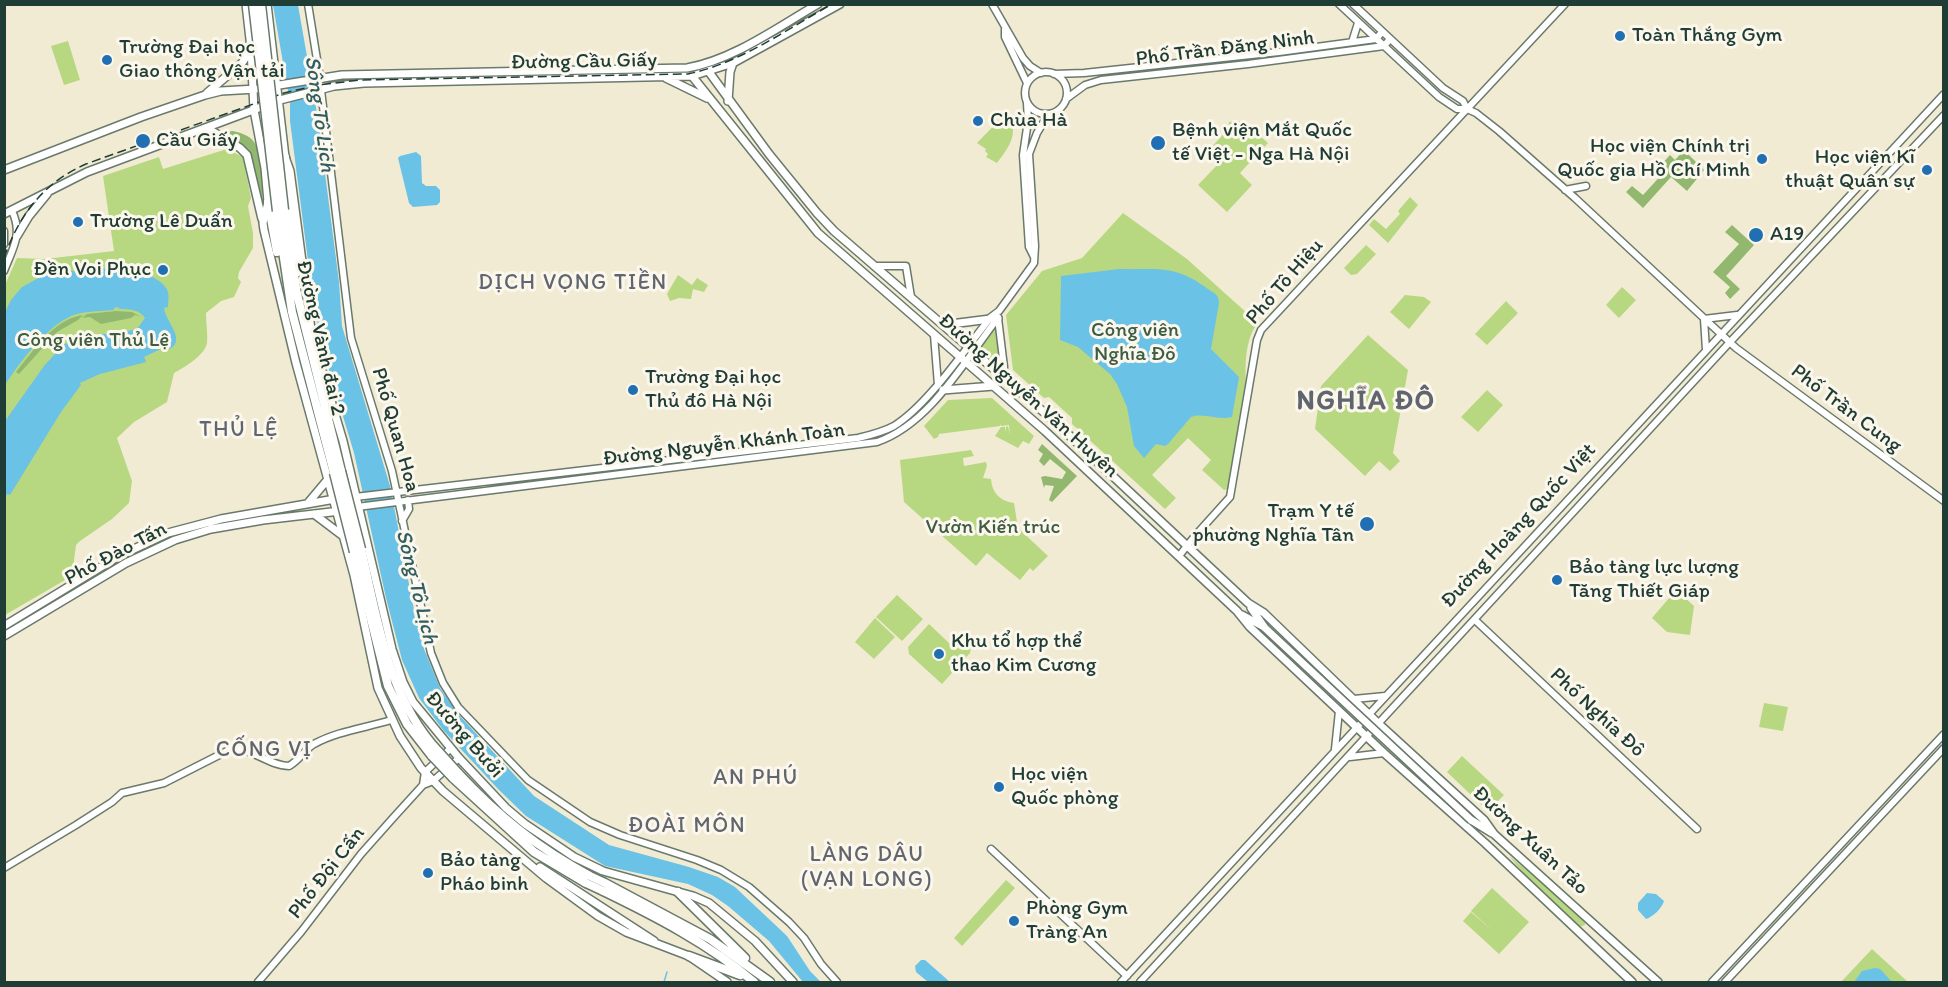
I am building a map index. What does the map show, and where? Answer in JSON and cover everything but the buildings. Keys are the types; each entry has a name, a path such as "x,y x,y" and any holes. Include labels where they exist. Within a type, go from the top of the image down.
{"highway":[{"path":"253,4 280,210"},
{"path":"261,4 280,210"},
{"path":"285,157 302,312"},
{"path":"268,202 285,296 292,312"},
{"name":"Đường Vành đai 2","path":"280,210 334,474"},
{"name":"Đường Vành đai 2","path":"280,210 292,312 334,474"},
{"path":"334,474 357,550 388,686 407,724 534,852 710,939 768,981"},
{"path":"603,886 721,956 754,982"},
{"path":"678,892 768,981"},
{"path":"689,956 727,969 754,982"}],"main road":[{"path":"246,4 254,110 265,168 268,202 263,223"},
{"name":"Đường Bưởi","path":"267,4 285,157 290,171 312,337 343,441 361,526 392,648 403,682 413,702 459,758 519,819 574,857 603,872 693,896 716,909 755,941 793,982"},
{"path":"308,4 320,78"},
{"name":"Đường Cầu Giấy","path":"277,86 320,78 380,74 663,69 696,66 727,55 818,4"},
{"name":"Đường Cầu Giấy","path":"280,100 334,86 364,83 692,76 733,63 840,4"},
{"path":"992,4 1005,29 1011,34 1030,66 1041,73"},
{"path":"1339,4 1439,97 1458,110 1467,109 1463,101 1445,90 1353,4"},
{"name":"Phố Tô Hiệu","path":"1179,556 1230,497 1257,340 1261,330 1565,4"},
{"path":"1352,42 1358,23"},
{"path":"1005,29 1005,37 1027,83"},
{"path":"773,30 778,39"},
{"path":"1376,39 1382,32"},
{"name":"Phố Trần Đăng Ninh","path":"1054,74 1216,59 1376,39"},
{"path":"1383,46 1390,39"},
{"name":"Phố Trần Đăng Ninh","path":"1066,99 1085,85 1101,80 1383,46"},
{"path":"205,95 242,63 251,48"},
{"path":"1279,52 1280,60"},
{"path":"1216,59 1216,67"},
{"path":"728,100 733,63"},
{"path":"550,70 551,79"},
{"name":"Đường Nguyễn Văn Huyên","path":"709,72 728,100 817,213 840,237 1054,421 1248,603 1264,613 1379,724"},
{"path":"1041,73 1054,74 1065,84 1066,99 1059,110 1048,115 1036,112 1024,96 1027,83 1033,76 1041,73"},
{"name":"Đường Nguyễn Văn Huyên","path":"692,76 818,233 1045,430 1240,614 1250,627 1367,738"},
{"path":"664,77 707,97 718,86"},
{"path":"7,167 205,95 221,91 277,86"},
{"name":"Phố Quan Hoa","path":"321,90 351,338 378,421 431,653 443,683 458,708 528,780 590,822 620,835 697,860 721,870 749,887 763,897 797,930 837,982"},
{"path":"1439,97 1445,90"},
{"name":"Đường Hoàng Quốc Việt","path":"1121,982 1720,333 1944,94"},
{"path":"17,236 17,224 7,213 54,188 87,172 280,100"},
{"name":"Đường Nguyễn Khánh Toàn","path":"357,507 877,442 909,425 996,316 1034,262 1035,246 1026,156 1027,103"},
{"name":"Phố Trần Cung","path":"1467,109 1498,130 1730,342 1944,501"},
{"name":"Đường Nguyễn Khánh Toàn","path":"1026,156 1048,115"},
{"name":"Đường Hoàng Quốc Việt","path":"1140,982 1730,342 1944,115"},
{"path":"207,128 240,148 247,155 296,363 334,474 333,499 370,644 378,688 391,720 411,754 425,772 468,814 525,858 644,933 657,945"},
{"path":"1565,190 1586,186"},
{"path":"4,271 17,236 34,209 54,188"},
{"path":"4,231 4,244"},
{"path":"874,266 906,266 911,297"},
{"path":"884,290 893,281"},
{"path":"1706,350 1704,319 1737,315"},
{"path":"943,325 996,316 1004,367 1003,376"},
{"path":"934,335 940,387 994,386"},
{"name":"Đường Nguyễn Khánh Toàn","path":"355,497 872,435 891,428 940,387"},
{"path":"1045,430 1054,421"},
{"path":"1083,466 1092,457"},
{"path":"644,463 645,471"},
{"path":"308,503 334,474"},
{"name":"Phố Đào Tấn","path":"4,626 119,556 184,528 308,503 355,497"},
{"path":"402,521 407,512 408,500"},
{"name":"Phố Đào Tấn","path":"4,636 149,551 186,536 227,526 357,507"},
{"path":"314,514 343,533"},
{"path":"226,518 227,526"},
{"path":"343,533 346,525 352,523 361,526"},
{"path":"1248,603 1265,628 1471,820 1494,834"},
{"path":"1240,614 1265,628"},
{"name":"Phố Nghĩa Đô","path":"1474,620 1697,829"},
{"path":"1329,701 1340,702 1343,696 1342,688"},
{"path":"1354,699 1386,696"},
{"path":"1335,750 1339,711"},
{"path":"4,868 76,825 122,793 164,783 229,750 238,748 274,764 289,766 308,747 316,743 340,733 391,720"},
{"name":"Đường Xuân Tảo","path":"1379,724 1484,820 1494,834 1658,982"},
{"path":"1712,982 1944,734"},
{"name":"Đường Xuân Tảo","path":"1367,738 1485,843 1632,982"},
{"path":"423,785 425,772 451,748"},
{"path":"1725,982 1944,748"},
{"path":"1395,762 1393,755 1396,750 1408,750"},
{"path":"1349,757 1384,753"},
{"name":"Phố Đội Cấn","path":"258,982 319,910 361,854 423,785 433,781 459,758"},
{"path":"1471,820 1485,843"},
{"path":"991,849 1127,976"},
{"path":"525,858 546,878 598,916 626,932 689,956 727,982"},
{"path":"588,898 603,872"},
{"path":"1203,894 1214,903"}],"green space":[{"path":"68,41 80,80 64,85 51,46"},
{"path":"1007,112 1013,126 1012,139 997,163 986,157 988,154 986,149 977,143"},
{"path":"1243,121 1268,143 1240,173 1252,185 1227,212 1198,185 1220,162 1208,151 1228,129 1229,122"},
{"path":"233,131 250,138 257,148 261,165 263,210 251,160 220,132"},
{"name":"Công viên Thủ Lệ","path":"227,149 243,157 251,198 248,206 253,233 253,248 239,272 238,278 241,282 234,297 221,301 206,313 207,343 203,352 174,373 167,402 134,422 117,438 132,481 129,503 112,519 76,545 72,576 5,615 4,287 17,258 45,259 114,251 103,176 159,157 163,169"},
{"path":"1684,150 1704,170 1687,191 1671,177 1643,208 1626,192 1632,186 1643,195 1665,171 1660,166 1670,155 1675,160"},
{"path":"1410,197 1418,205 1388,243 1369,225 1374,219 1386,229 1400,214 1398,211"},
{"name":"Công viên Nghĩa Đô","path":"1123,213 1187,259 1258,323 1248,345 1247,389 1228,489 1224,490 1202,470 1211,460 1188,438 1152,475 1176,498 1165,509 1072,424 1072,418 1049,397 1044,398 1013,370 1006,315 1042,271 1082,258"},
{"path":"1732,225 1754,245 1726,276 1740,289 1730,299 1725,293 1730,287 1713,272 1739,244 1725,232"},
{"path":"1366,245 1376,254 1357,274 1351,275 1344,268"},
{"path":"678,275 692,285 697,278 708,285 704,292 693,289 691,299 679,298 670,301 667,294"},
{"path":"1622,287 1636,300 1619,318 1606,305"},
{"path":"1405,295 1424,297 1431,302 1409,329 1390,312"},
{"path":"1506,301 1518,313 1487,345 1475,334"},
{"path":"132,312 141,317 135,315 131,318 101,324 90,317 82,318 87,314"},
{"path":"83,315 57,332 19,374 16,372 37,345 54,329 63,322"},
{"path":"995,327 1001,364 999,366 979,348"},
{"path":"1368,335 1408,370 1393,453 1400,461 1390,471 1379,461 1365,476 1315,429 1321,386"},
{"path":"1487,390 1503,405 1478,432 1461,417"},
{"path":"992,398 1034,436 1029,444 1023,441 1018,448 995,436 1001,427 1005,427 1006,432 1008,426 1010,435 1009,425 1001,426 1001,424 1000,426 939,434 934,439 924,426 948,400"},
{"path":"1042,444 1077,476 1052,502 1049,500 1054,486 1045,485 1044,488 1041,477 1062,479 1066,472 1050,459 1044,466 1039,461 1043,454 1038,450"},
{"name":"Vườn Kiến trúc","path":"971,450 974,456 963,458 964,466 986,462 983,478 991,479 995,492 1001,498 1014,503 1018,528 1048,556 1033,571 1030,568 1020,580 987,553 976,566 904,502 900,460"},
{"path":"1676,590 1694,606 1690,635 1667,632 1652,618"},
{"path":"897,595 923,619 902,641 876,617"},
{"path":"875,618 895,637 874,659 855,642"},
{"name":"Khu tổ hợp thể thao Kim Cương","path":"929,624 949,643 971,647 970,653 942,684 909,654 908,647"},
{"path":"1764,703 1788,707 1783,731 1759,727"},
{"path":"1462,756 1504,795 1488,811 1447,772"},
{"path":"1509,856 1582,918 1585,925 1579,927 1576,925 1535,887"},
{"path":"1006,880 1015,888 962,946 954,938"},
{"path":"1492,888 1529,922 1499,954 1463,921 1471,912 1494,932 1471,911"},
{"path":"1872,949 1908,982 1841,982"}],"water":[{"path":"273,5 298,5 318,119 339,282 342,326 390,486 415,615 424,649 440,688 458,714 534,796 609,845 689,867 718,877 735,887 787,936 810,971 821,982 803,982 769,941 712,895 688,884 605,866 526,816 444,731 419,698 402,660 354,453 321,343 312,292 290,121 290,103"},
{"path":"416,152 421,156 422,183 426,186 436,186 440,190 440,202 437,205 413,207 409,203 398,158"},
{"path":"100,268 145,274 161,282 168,292 168,307 164,308 176,342 167,350 165,347 144,357 146,362 100,374 80,383 81,385 61,412 10,495 7,494 5,499 5,421 44,366 63,345 77,338 118,332 123,334 123,332 137,329 145,318 137,311 118,307 114,310 82,313 66,318 36,344 5,385 5,312 22,287 46,274"},
{"path":"1119,269 1156,269 1175,272 1185,275 1216,294 1219,303 1211,349 1239,377 1232,417 1201,415 1191,417 1168,444 1165,446 1156,444 1144,458 1134,446 1127,407 1110,374 1078,347 1060,340 1061,276"},
{"path":"1647,893 1656,894 1664,901 1657,912 1646,919 1638,910 1638,903"},
{"path":"921,960 925,960 950,982 928,982 916,972 915,966"},
{"path":"1880,969 1892,982 1854,982 1862,971"}],"waterway":[{"path":"664,982 667,972"}],"railway":[{"path":"4,258 17,228 34,202 57,181 71,172 86,164 284,93 319,85 360,80 688,74 744,54 832,4"}],"place":[{"name":"Toàn Thắng Gym","path":"1620,36"},
{"name":"Trường Đại học Giao thông Vận tải","path":"107,60"},
{"name":"Chùa Hà","path":"978,121"},
{"name":"Cầu Giấy","path":"143,141"},
{"name":"Bệnh viện Mắt Quốc tế Việt - Nga Hà Nội","path":"1158,143"},
{"name":"Học viện Chính trị Quốc gia Hồ Chí Minh","path":"1762,159"},
{"name":"Học viện Kĩ thuật Quân sự","path":"1927,170"},
{"name":"Trường Lê Duẩn","path":"78,222"},
{"name":"A19","path":"1756,235"},
{"name":"Đền Voi Phục","path":"163,270"},
{"name":"Trường Đại học Thủ đô Hà Nội","path":"633,390"},
{"name":"Trạm Y tế phường Nghĩa Tân","path":"1367,524"},
{"name":"Bảo tàng lực lượng Tăng Thiết Giáp","path":"1557,580"},
{"name":"Khu tổ hợp thể thao Kim Cương","path":"939,654"},
{"name":"Học viện Quốc phòng","path":"999,787"},
{"name":"Bảo tàng Pháo binh","path":"428,873"},
{"name":"Phòng Gym Tràng An","path":"1014,921"}],"district":[{"name":"DỊCH VỌNG TIỀN","path":"573,283"},
{"name":"NGHĨA ĐÔ","path":"1366,402"},
{"name":"THỦ LỆ","path":"239,430"},
{"name":"CỐNG VỊ","path":"264,750"},
{"name":"AN PHÚ","path":"756,778"},
{"name":"ĐOÀI MÔN","path":"687,826"},
{"name":"LÀNG DÂU (VẠN LONG)","path":"867,868"}],"water label":[{"name":"Sông Tô Lịch","path":"319,114"},
{"name":"Sông Tô Lịch","path":"416,587"}]}
